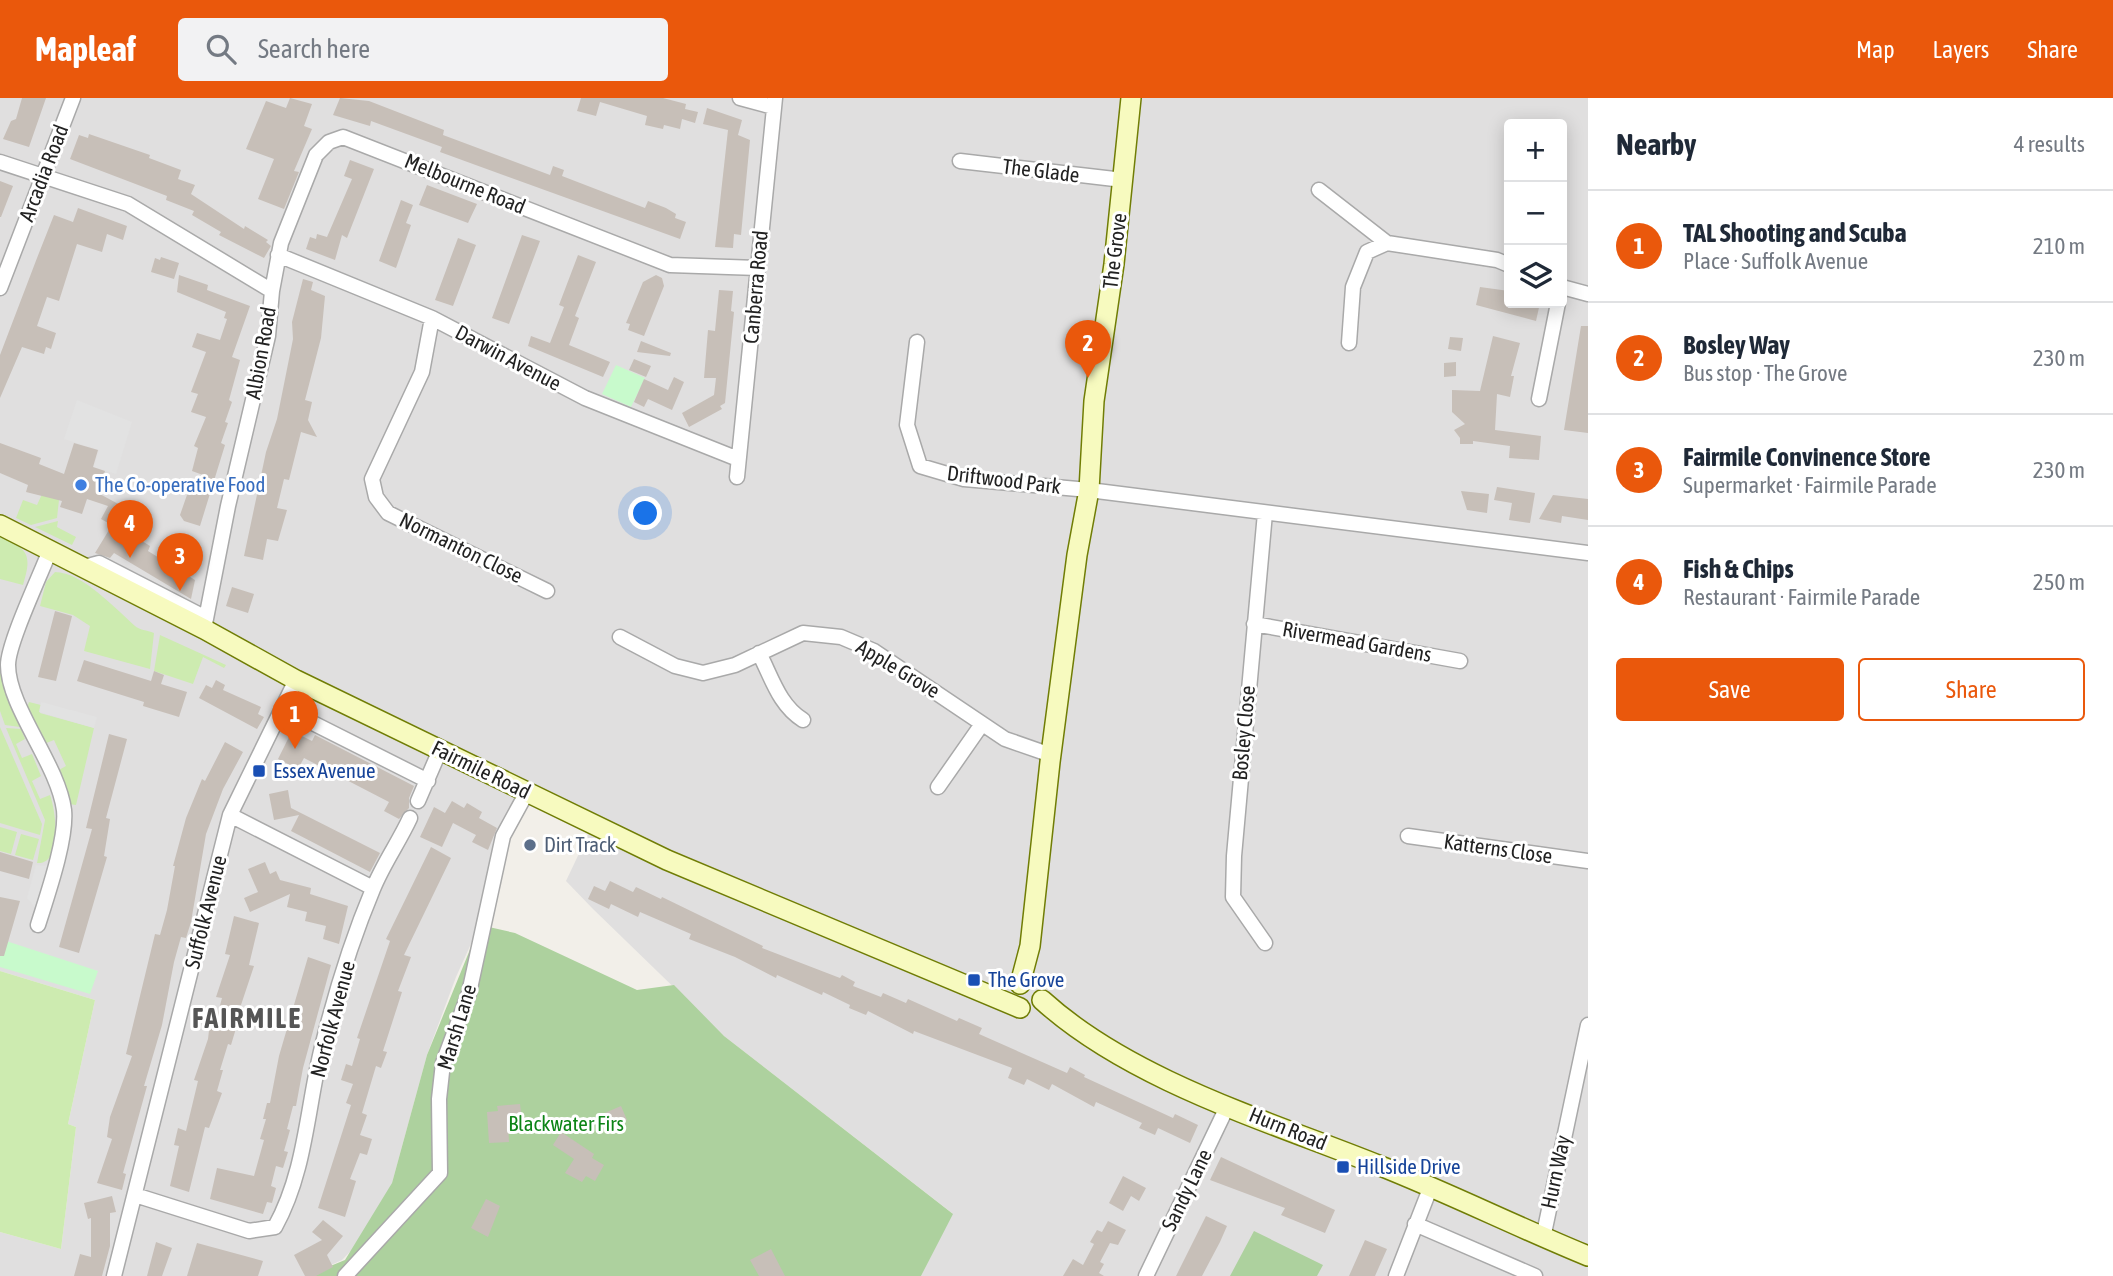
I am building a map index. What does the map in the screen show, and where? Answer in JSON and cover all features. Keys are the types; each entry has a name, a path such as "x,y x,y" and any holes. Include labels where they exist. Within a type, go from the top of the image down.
{"main road":[{"name":"The Grove","path":"1027,996 1051,755 1077,555 1089,490 1094,401 1131,98"},
{"name":"Fairmile Road","path":"0,525 205,623 296,680 667,860 973,991 1027,996"},
{"name":"Hurn Road","path":"1027,996 1119,1057 1228,1105 1431,1186 1588,1256"}],"street":[{"name":"Arcadia Road","path":"0,288 73,98"},
{"path":"740,98 774,103"},
{"name":"Canberra Road","path":"737,477 774,103"},
{"name":"Melbourne Road","path":"272,291 278,255 316,155 329,142 342,137 670,265 758,268"},
{"name":"The Glade","path":"960,161 1123,180"},
{"name":"Albion Road","path":"0,162 128,204 272,291 268,336 228,506 205,623"},
{"path":"1319,190 1387,243 1504,263"},
{"path":"1349,343 1353,286 1367,253 1387,243"},
{"name":"Darwin Avenue","path":"278,255 432,318 584,398 738,459"},
{"path":"1567,288 1588,294"},
{"path":"1539,399 1557,308"},
{"name":"Normanton Close","path":"432,318 422,372 372,479 376,496 388,513 541,584"},
{"name":"Driftwood Park","path":"917,342 907,425 920,466 964,479 1089,490"},
{"path":"1089,490 1588,553"},
{"name":"Bosley Close","path":"1265,513 1233,897 1265,943"},
{"path":"38,925 53,875 64,811 52,774 14,692 8,665 50,550"},
{"name":"Rivermead Gardens","path":"1254,624 1460,660"},
{"name":"Apple Grove","path":"620,637 691,672 716,670 803,633 841,637 874,651 1005,739 1051,755"},
{"path":"759,653 781,700 792,713 803,720"},
{"name":"Suffolk Avenue","path":"114,1276 230,815 296,680"},
{"name":"Fairmile Road","path":"283,708 428,781"},
{"path":"938,787 982,724"},
{"path":"418,801 439,750"},
{"name":"Marsh Lane","path":"345,1276 440,1173 439,1099 443,1063 469,992 503,836 527,792"},
{"path":"230,815 373,888"},
{"name":"Norfolk Avenue","path":"135,1195 248,1231 275,1227 289,1202 300,1164 322,1047 373,888 410,818"},
{"name":"Katterns Close","path":"1408,836 1588,861"},
{"name":"Hurn Way","path":"1543,1238 1588,1025"},
{"name":"Sandy Lane","path":"1146,1276 1228,1105"},
{"path":"1396,1276 1431,1186"},
{"path":"1415,1224 1535,1276"}],"shaded area":[{"path":"0,98 1588,98 1588,1276 921,1276 952,1213 724,1036 593,909 566,881 593,824 527,792 503,836 488,906 456,977 427,1055 392,1183 366,1235 342,1260 307,1276 0,1276 0,1232 61,1249 76,1127 68,1124 95,1000 0,971"},
{"path":"77,400 132,422 116,474 94,467 99,450 64,439"},
{"path":"41,702 97,717 94,728 39,712"},
{"path":"51,861 37,910 27,898 36,865 44,866"}],"green space":[{"path":"616,365 645,378 631,407 602,394"},
{"path":"43,492 59,500 57,518 31,525 16,518 23,500 37,505"},
{"path":"58,521 57,527 76,537 72,545 35,527"},
{"path":"0,537 17,545 26,554 27,567 23,585 0,579"},
{"path":"55,572 76,578 137,627 154,633 150,669 84,651 90,626 73,615 40,606 46,582"},
{"path":"160,635 226,665 224,668 203,657 193,684 154,671"},
{"path":"0,669 4,672 7,695 20,727 5,725 0,711"},
{"path":"29,702 41,705 40,713 94,728 76,805 69,804 57,771 66,766 54,740 44,744 27,708"},
{"path":"0,727 42,824 40,835 0,823"},
{"path":"6,728 21,729 25,739 16,744 22,758 32,754 41,776 32,781 40,799 50,795 55,836 51,855 45,861 37,863 45,820"},
{"path":"0,827 17,832 11,854 0,851"},
{"path":"21,834 39,839 33,860 15,855"},
{"name":"Blackwater Firs","path":"480,925 515,933 637,990 674,985 724,1036 953,1214 921,1276 306,1276 345,1260 392,1183 427,1055"},
{"path":"0,939 98,971 90,994 0,967"},
{"path":"0,971 95,1000 68,1124 76,1127 61,1249 0,1232"},
{"path":"1254,1231 1323,1265 1317,1276 1230,1276"}],"building":[{"path":"22,98 46,98 29,147 3,139 11,121 16,119"},
{"path":"290,98 312,104 304,126 312,129 294,171 299,172 284,209 258,199 274,159 246,149 266,101 286,108"},
{"path":"340,98 369,101 444,130 443,135 550,175 553,166 564,170 562,176 645,208 648,201 666,208 676,214 675,218 686,222 680,239 440,152 442,147 371,121 370,126 333,115"},
{"path":"581,98 663,98 686,104 685,109 698,112 695,123 682,119 680,129 664,125 663,129 645,125 647,116 600,102 596,116 577,111"},
{"path":"707,108 742,120 738,135 750,140 741,235 734,234 733,248 715,247 728,130 703,124"},
{"path":"89,134 150,155 149,158 181,170 178,179 195,185 191,194 244,229 245,226 268,240 266,242 271,246 264,258 219,235 221,232 192,215 194,211 166,200 167,196 70,159 79,135 88,138"},
{"path":"350,160 374,169 347,238 342,235 335,260 306,249 310,237 316,239 317,234 327,237 352,179 344,176"},
{"path":"0,181 13,186 1,217 0,217"},
{"path":"427,185 477,204 468,223 419,205"},
{"path":"401,200 413,205 406,223 411,225 396,268 379,261"},
{"path":"78,208 127,226 123,240 107,234 102,252 77,244 59,301 47,297 37,326 56,333 51,349 46,347 44,354 22,347 0,398 0,355 54,215 73,222"},
{"path":"522,235 540,241 509,324 492,318"},
{"path":"458,238 476,245 453,306 435,300"},
{"path":"578,255 596,262 575,316 579,318 569,345 610,362 603,377 528,346 531,336 550,343 564,307 559,305"},
{"path":"161,257 179,263 174,279 151,272 155,258 160,260"},
{"path":"179,275 208,285 207,290 250,306 232,357 240,360 229,400 232,402 225,422 228,423 221,443 225,445 200,526 184,521 180,515 188,492 196,495 203,475 192,471 198,448 194,446 206,417 191,412 198,394 191,392 206,352 192,347 197,333 220,340 227,319 224,318 226,312 177,292"},
{"path":"656,275 662,278 664,286 644,336 628,330 630,324 626,323 643,282"},
{"path":"303,279 313,282 311,290 325,296 321,338 305,400 312,402 308,420 317,437 301,432 289,480 284,479 277,508 287,510 278,541 267,539 263,560 244,556 266,452 277,419 293,339 292,322"},
{"path":"1480,287 1504,290 1504,308 1539,308 1536,321 1476,305"},
{"path":"719,290 733,291 731,311 734,312 725,403 720,406 722,409 689,427 682,413 714,395 716,378 704,378 708,330 715,331"},
{"path":"1581,326 1588,326 1588,433 1564,430"},
{"path":"1493,336 1520,343 1511,376 1514,376 1510,397 1497,394 1495,430 1541,436 1539,460 1509,458 1510,446 1473,441 1473,444 1460,444 1460,438 1454,430 1465,424 1452,412 1452,390 1480,391"},
{"path":"1450,337 1463,338 1461,351 1448,349"},
{"path":"641,341 671,353 670,356 637,352"},
{"path":"634,359 651,366 646,377 629,370"},
{"path":"1456,362 1456,376 1444,377 1444,363"},
{"path":"674,377 684,382 672,410 648,399 644,407 634,402 644,379 668,390"},
{"path":"0,443 41,458 39,464 64,474 74,443 98,450 93,467 105,471 98,493 122,506 117,515 131,523 126,531 150,546 148,551 195,580 191,599 114,553 110,558 95,553 112,525 101,519 108,506 87,499 82,514 60,507 62,501 26,492 28,485 0,473"},
{"path":"1497,487 1535,493 1530,523 1509,520 1512,503 1494,500"},
{"path":"1461,491 1489,494 1487,513 1467,510"},
{"path":"1553,495 1588,499 1588,520 1562,516 1561,523 1539,519"},
{"path":"232,587 254,594 248,613 226,606"},
{"path":"55,611 72,616 56,681 38,677"},
{"path":"84,660 151,681 154,671 164,675 161,684 187,692 179,717 143,706 144,702 77,681"},
{"path":"216,680 225,685 223,690 261,707 258,714 264,717 257,729 199,698 206,685 212,688"},
{"path":"292,731 312,741 315,735 414,786 409,798 409,808 399,819 384,811 389,802 304,758 298,769 278,759"},
{"path":"109,734 127,739 106,818 110,819 104,856 107,857 79,953 59,947 92,829 86,828"},
{"path":"225,742 243,752 223,789 206,834 191,922 186,938 181,937 174,962 162,1025 123,1173 126,1174 122,1190 97,1183 112,1139 107,1137 110,1117 132,1056 126,1054 155,934 160,935 167,910 173,866 186,818 202,779 205,781"},
{"path":"288,790 291,808 380,853 370,872 291,831 299,815 274,820 269,794"},
{"path":"452,801 464,808 467,803 482,812 479,818 497,828 488,850 472,842 476,835 453,823 442,847 420,837 434,807 445,813"},
{"path":"431,847 451,858 404,955 411,957 398,991 402,992 383,1051 387,1052 381,1068 376,1066 362,1113 367,1115 360,1135 372,1139 367,1155 360,1153 350,1179 356,1181 345,1217 318,1208 351,1105 346,1103 353,1084 341,1080 346,1064 352,1066 360,1039 357,1038 390,941 386,939"},
{"path":"0,852 33,862 29,879 0,871"},
{"path":"265,862 270,874 276,871 280,880 311,888 310,894 348,906 339,944 323,939 326,926 305,921 307,912 287,907 290,894 250,912 244,898 258,892 248,869"},
{"path":"610,881 633,892 636,887 661,899 662,897 763,946 762,948 840,978 842,975 855,982 853,986 881,997 883,993 906,1003 908,999 957,1021 959,1018 982,1028 979,1034 1067,1073 1070,1067 1085,1075 1084,1077 1173,1118 1175,1114 1198,1125 1190,1143 1158,1128 1155,1135 1139,1128 1142,1123 1096,1102 1094,1107 1052,1084 1049,1090 1027,1079 1024,1085 1008,1078 1012,1068 914,1031 913,1034 868,1011 866,1015 849,1008 850,1005 823,992 822,995 777,975 776,978 735,957 689,939 691,934 640,912 638,917 611,904 609,909 588,899 594,886 605,891"},
{"path":"0,897 20,901 4,956 0,956"},
{"path":"234,916 259,923 249,965 254,966 240,1008 246,1010 241,1026 237,1025 231,1045 228,1044 217,1091 222,1093 209,1128 205,1127 189,1192 170,1186 179,1146 174,1145 178,1128 186,1131 198,1081 194,1080 208,1039 210,1022 215,1024 222,998 216,997 230,955 225,954"},
{"path":"308,957 331,965 303,1068 296,1106 293,1106 287,1129 290,1130 284,1151 288,1152 283,1168 276,1166 271,1186 276,1188 272,1203 267,1202 263,1214 210,1199 217,1168 254,1176 264,1140 260,1139 266,1119 263,1119 267,1103 270,1103 279,1056"},
{"path":"520,1104 522,1120 508,1121 509,1142 489,1143 487,1112 498,1111 497,1106"},
{"path":"621,1106 627,1120 606,1129 600,1115"},
{"path":"561,1132 594,1154 592,1158 604,1165 595,1181 586,1176 582,1182 565,1173 574,1159 553,1145"},
{"path":"1221,1157 1335,1210 1325,1233 1281,1215 1285,1208 1210,1180"},
{"path":"1123,1176 1146,1188 1139,1201 1131,1196 1123,1211 1109,1203"},
{"path":"112,1196 116,1212 110,1213 110,1246 102,1276 74,1276 80,1254 91,1257 91,1218 88,1219 84,1203"},
{"path":"486,1199 500,1206 488,1237 471,1228"},
{"path":"1206,1216 1227,1226 1220,1242 1202,1276 1176,1276"},
{"path":"323,1220 343,1236 327,1255 333,1267 316,1276 305,1276 294,1255 322,1240 312,1232"},
{"path":"1108,1221 1126,1230 1118,1245 1110,1243 1100,1262 1104,1264 1099,1273 1104,1276 1063,1276 1073,1259 1083,1265 1094,1244 1090,1242 1097,1230 1102,1232"},
{"path":"1365,1240 1387,1249 1375,1276 1349,1276"},
{"path":"156,1242 172,1248 162,1276 147,1276"},
{"path":"197,1243 263,1261 258,1276 187,1276"},
{"path":"771,1249 785,1276 759,1276 750,1260"}],"place":[{"name":"Bosley Way","path":"1088,378"},
{"name":"The Co-operative Food","path":"81,485"},
{"name":"Fish & Chips","path":"130,558"},
{"name":"Fairmile Convinence Store","path":"180,591"},
{"name":"TAL Shooting and Scuba","path":"295,749"},
{"name":"Essex Avenue","path":"259,771"},
{"name":"Dirt Track","path":"530,845"},
{"name":"The Grove","path":"974,980"},
{"name":"Hillside Drive","path":"1343,1167"}],"district":[{"name":"FAIRMILE","path":"247,1018"}]}
